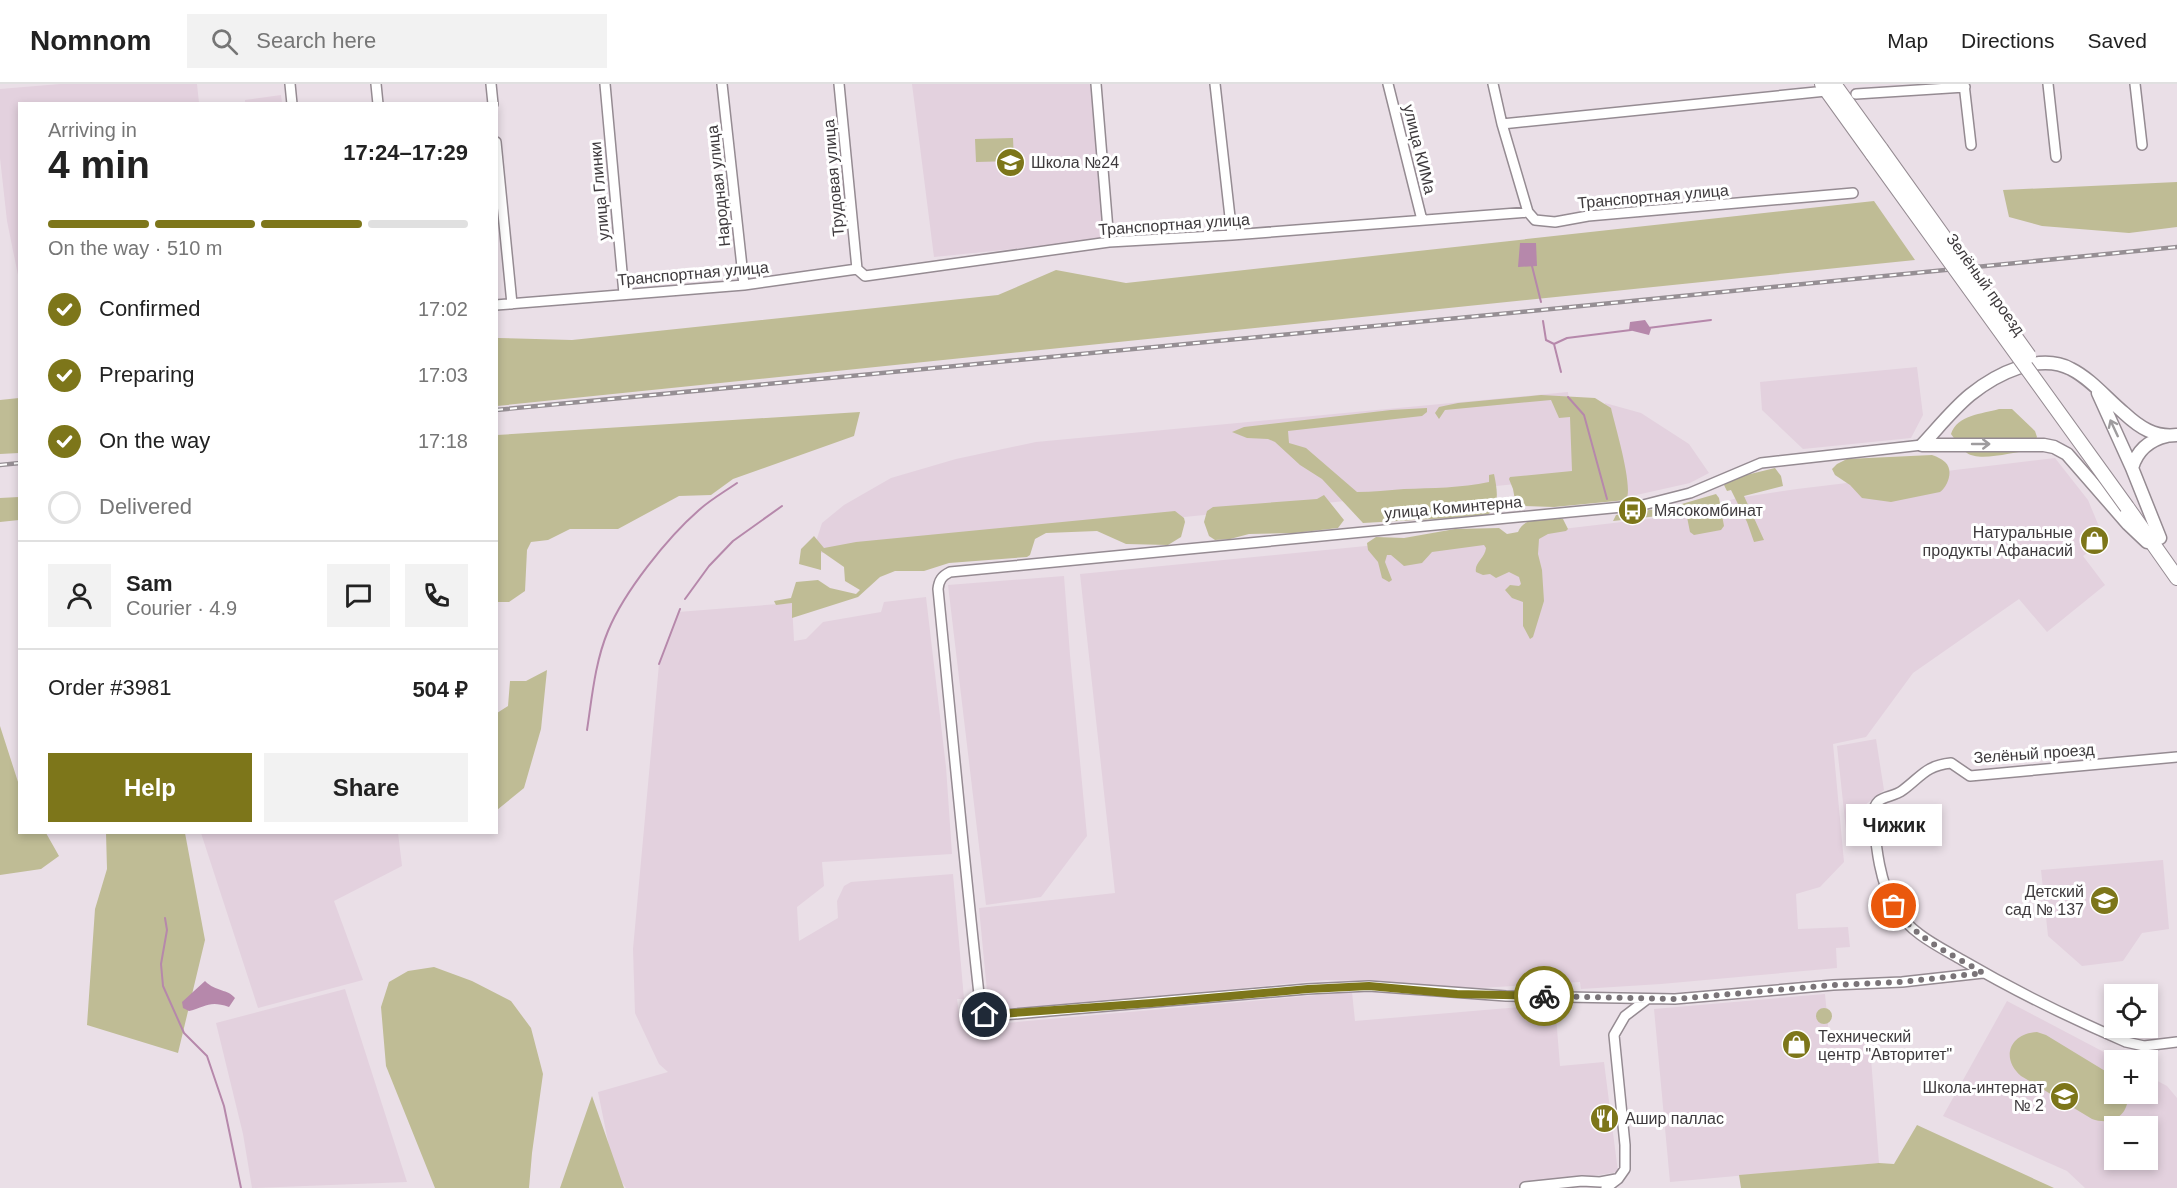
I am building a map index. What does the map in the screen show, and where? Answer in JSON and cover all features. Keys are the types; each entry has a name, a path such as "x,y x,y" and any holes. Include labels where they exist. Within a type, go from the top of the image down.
{"main road":[{"name":"Зелёный проезд","path":"1827,86 1877,152 2157,542 2177,578"},
{"name":"Зелёный проезд","path":"2157,542 2177,563"}],"street":[{"path":"290,84 292,102"},
{"path":"376,84 378,102"},
{"path":"491,84 493,102"},
{"name":"улица Глинки","path":"604,84 624,294"},
{"name":"Народная улица","path":"722,84 744,285"},
{"name":"Трудовая улица","path":"839,84 856,269"},
{"path":"1096,84 1109,242"},
{"path":"1215,84 1232,235"},
{"name":"улица КИМа","path":"1389,84 1422,220"},
{"path":"1493,84 1502,124 1528,212"},
{"path":"2048,84 2056,157"},
{"path":"2135,84 2142,145"},
{"path":"1502,124 1827,86"},
{"path":"1856,94 1965,86 1971,145"},
{"path":"498,162 512,304"},
{"name":"Транспортная улица","path":"498,305 744,285 856,269 865,276 1109,242 1232,235 1528,212 1535,220 1555,222 1588,216 1853,193"},
{"path":"1922,445 1966,399 1985,385 2033,364 2050,363 2067,367 2078,373 2139,426 2157,434 2174,436"},
{"path":"1922,445 2044,445 2058,448 2071,458 2128,524 2146,541 2157,542 2132,468 2096,389"},
{"path":"1950,416 1946,423 1946,433 1955,444"},
{"path":"2132,468 2137,456 2145,447 2159,438 2174,436"},
{"name":"улица Коминтерна","path":"1646,1000 1496,996 1369,986 1308,989 991,1016 981,1012 964,863 938,589 941,578 950,572 1643,505 1690,493 1761,463 1922,445"},
{"name":"Зелёный проезд","path":"2177,757 1970,776 1951,763 1939,764 1928,769 1900,792 1884,797 1877,803 1873,815 1887,893 1908,925 1921,936 1983,973 2128,1043 2148,1046 2177,1042"},
{"path":"1606,1188 1618,1179 1625,1169 1625,1145 1614,1035 1625,1016 1646,1000 1902,982 1983,973"},
{"path":"1525,1187 1618,1179"}],"shaded area":[{"path":"60,84 197,84 199,102 18,102 18,275 7,221 0,158 0,89"},
{"name":"Школа №24","path":"912,84 1091,84 1104,240 934,257"},
{"path":"281,95 282,102 245,102 245,100"},
{"path":"1013,138 1014,161 976,162 975,139"},
{"path":"2177,182 2177,227 2129,233 2042,226 2009,217 2003,190"},
{"path":"1874,201 1915,260 498,406 498,338 572,340 998,295 1056,270 1126,283"},
{"path":"1520,243 1536,243 1537,266 1518,267"},
{"path":"1645,320 1651,329 1649,335 1629,330 1630,322"},
{"path":"1917,367 1923,415 1911,438 1803,449 1762,410 1760,382"},
{"path":"1568,392 1577,478 812,554 822,523 844,505 891,478 956,459 1036,442"},
{"path":"1541,395 1595,398 1611,408 1626,470 1628,493 1626,500 1554,507 1523,506 1515,500 1510,477 1572,471 1570,417 1559,418 1551,400 1445,410 1439,419 1435,413 1439,407 1458,403"},
{"path":"18,398 18,453 0,454 0,400"},
{"path":"1605,403 1641,413 1689,444 1709,473 1690,483 1623,498"},
{"path":"1427,408 1427,412 1422,416 1288,431 1289,443 1306,448 1357,492 1468,485 1489,482 1489,475 1494,474 1496,503 1486,516 1363,523 1322,479 1300,465 1275,442 1268,439 1247,438 1232,432 1244,427"},
{"path":"1999,409 2012,409 2035,431 2037,437 2030,450 1980,457 1973,456 1960,447 1951,434 1959,423 1971,416"},
{"path":"860,412 854,436 733,479 711,495 679,496 618,529 570,529 548,540 531,542 527,550 525,591 509,602 498,602 498,435"},
{"path":"1932,455 1948,465 1949,478 1943,489 1940,492 1891,502 1862,498 1850,485 1835,475 1832,469 1847,459"},
{"path":"2055,458 2088,500 2105,541 2083,556 2105,585 2047,632 2019,599 1913,673 1866,737 1833,744 1844,862 1820,887 1796,894 1798,929 1848,927 1850,947 1836,948 1837,968 1581,989 1580,982 1480,988 1326,980 989,1012 979,908 1115,893 1080,574 1366,546 1528,533 1682,515 1737,498"},
{"path":"1775,468 1781,476 1783,486 1744,496 1764,540 1754,542 1731,490 1727,491 1724,485 1734,478"},
{"path":"1716,494 1719,498 1724,526 1721,530 1694,535 1690,532 1686,512 1667,515 1668,508"},
{"path":"1324,495 1344,520 1338,528 1294,533 1249,534 1215,540 1209,536 1204,522 1207,511 1213,507 1317,499"},
{"path":"18,497 18,520 0,522 0,498"},
{"path":"1656,509 1658,516 1613,521 1616,515"},
{"path":"1175,511 1184,518 1185,522 1181,537 1168,545 1126,544 1097,531 1046,533 1035,539 1030,555 1027,557 949,563 924,571 895,571 880,577 858,597 792,618 792,603 776,605 774,601 791,598 796,582 818,580 830,588 856,594 860,590 845,581 844,567 821,551 821,570 799,564 801,549 814,536 824,548 856,542"},
{"path":"1563,519 1568,529 1566,531 1548,534 1539,539 1538,554 1542,570 1544,601 1533,637 1530,639 1523,626 1523,602 1512,598 1505,590 1510,585 1519,586 1521,584 1519,577 1509,572 1496,578 1490,574 1483,575 1476,572 1485,552 1484,545 1432,552 1422,563 1404,566 1391,555 1387,555 1385,562 1392,580 1389,582 1382,578 1378,562 1368,550 1367,543 1376,537 1404,538 1455,529 1499,528 1507,534 1518,532 1521,527 1531,521"},
{"path":"1064,576 1087,836 1041,897 986,905 948,585"},
{"path":"926,597 946,767 952,854 822,862 824,886 797,907 799,941 838,918 837,901 844,886 851,882 953,874 964,999 957,999 961,1027 1352,992 1355,1021 1555,1004 1560,1066 1604,1062 1618,1172 1516,1188 626,1188 614,1171 598,1092 668,1072 659,1064 635,1013 633,949 659,664 678,612 792,603 794,641 806,639 823,622 881,612 884,602"},
{"path":"547,670 541,729 524,788 498,809 498,712 508,706 510,681 526,681"},
{"path":"0,726 18,782 18,834 47,834 59,856 41,869 0,875"},
{"path":"1876,739 1884,790 1865,805 1866,828 1846,830 1837,746"},
{"path":"106,834 185,834 205,940 178,1053 87,1025 95,909 107,869"},
{"path":"201,834 398,834 402,866 334,901 363,980 258,1008"},
{"name":"Детский сад № 137","path":"2163,860 2169,929 2142,933 2123,961 2082,966 2048,936 2041,870"},
{"path":"434,967 472,981 511,1001 531,1028 543,1074 529,1188 435,1188 386,1066 381,1007 389,982 408,971"},
{"path":"205,981 235,998 229,1007 212,1004 189,1011 183,1008 182,1002"},
{"path":"345,989 407,1182 252,1188 243,1134 216,1023"},
{"path":"1825,994 1829,1035 1869,1032 1879,1163 1670,1182 1654,1009"},
{"name":"Школа-интернат № 2","path":"2007,1001 2104,1052 2104,1104 2158,1104 2158,1081 2167,1086 2177,1098 2177,1188 2085,1188 2067,1171 1943,1116"},
{"path":"1824,1008 1830,1010 1832,1016 1830,1022 1824,1024 1818,1022 1816,1016 1818,1010"},
{"path":"2037,1032 2046,1035 2104,1070 2104,1104 2127,1104 2122,1113 2119,1116 2104,1116 2104,1121 2092,1119 2021,1076 2011,1062 2010,1054 2015,1042 2028,1033"},
{"path":"592,1096 624,1188 560,1188"},
{"path":"1917,1125 2054,1188 1741,1188 1739,1175 1879,1163 1894,1164"}],"waterway":[{"path":"1532,266 1541,302"},
{"path":"1648,328 1711,320"},
{"path":"1543,321 1546,340 1554,344 1561,372"},
{"path":"1554,344 1567,338 1631,330"},
{"path":"1568,397 1584,415 1607,499"},
{"path":"587,730 600,655 608,631 624,600 660,550 687,522 708,503 737,483"},
{"path":"685,599 709,566 733,541 782,506"},
{"path":"659,664 680,609"},
{"path":"165,918 167,930 161,964 163,986 184,1033 207,1056 224,1106 241,1188"}],"railway":[{"path":"498,410 2177,247"},
{"path":"0,465 18,463"}],"way so far":[{"path":"1544,996 1675,999 1833,985 1902,982 1983,973 1917,933 1894,906"}],"place":[{"name":"Школа №24","path":"1010,162"},
{"name":"Мясокомбинат","path":"1633,510"},
{"name":"Натуральные продукты Афанасий","path":"2094,541"},
{"name":"Детский сад № 137","path":"2105,900"},
{"name":"Чижик","path":"1894,906"},
{"name":"Технический центр \"Авторитет\"","path":"1797,1045"},
{"name":"Школа-интернат № 2","path":"2065,1096"},
{"name":"Ашир паллас","path":"1604,1118"}],"route":[{"path":"985,1015 1369,986 1457,994 1544,996"}]}
